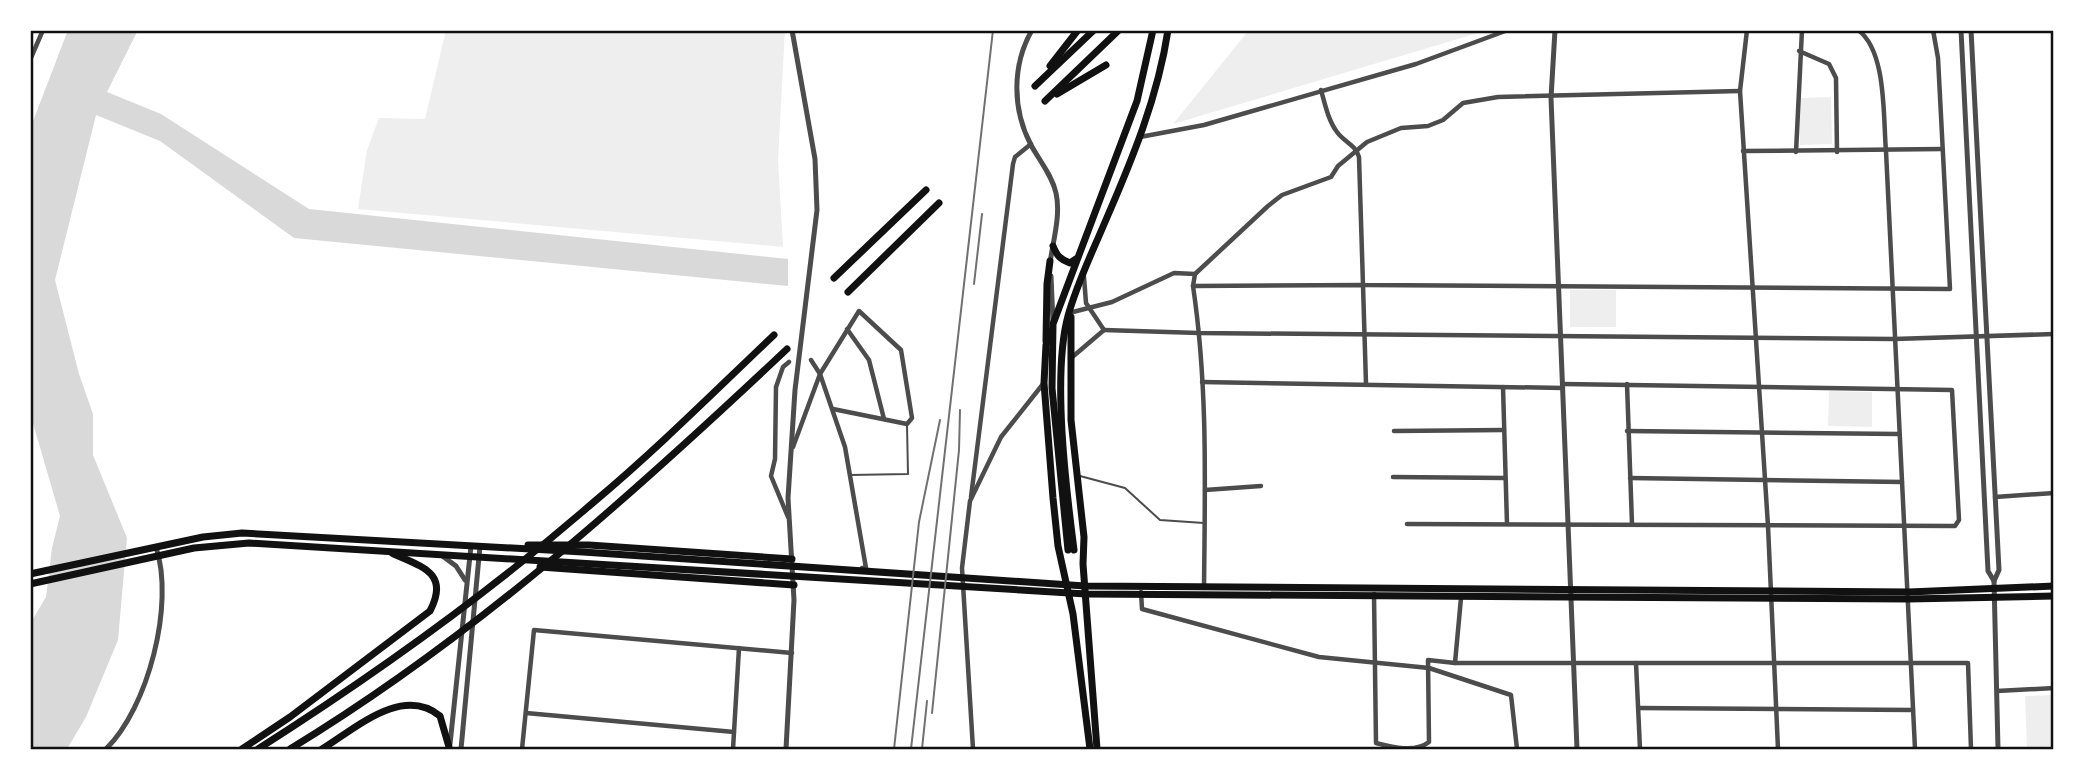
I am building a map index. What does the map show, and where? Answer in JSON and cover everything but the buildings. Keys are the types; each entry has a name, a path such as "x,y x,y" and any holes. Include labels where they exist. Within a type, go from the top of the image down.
{"main road":[{"path":"1078,30 1035,86 1094,30"},
{"path":"1106,65 1045,101 1119,30"},
{"path":"1046,345 1138,101 1153,30"},
{"path":"1053,324 1052,388 1071,550 1061,372 1070,311 1083,271 1139,137 1160,70 1168,30"},
{"path":"834,278 926,190"},
{"path":"848,292 939,203"},
{"path":"1053,246 1057,256 1063,260 1069,262 1077,259"},
{"path":"1050,261 1044,322 1044,383 1058,546 1075,627 1090,749"},
{"path":"1070,311 1076,475 1084,537 1085,590 1097,749"},
{"path":"258,749 403,652 480,596 597,500 774,335"},
{"path":"290,749 403,674 500,602 621,501 787,348"},
{"path":"31,583 141,560 158,551 211,536 262,533 583,552 1021,588"},
{"path":"194,548 191,542 211,536"},
{"path":"31,574 139,551 249,543 574,565 1085,590 2054,596"},
{"path":"518,548 533,544 589,545 792,561"},
{"path":"242,749 290,717 430,611 436,592 431,574 422,564 392,552"},
{"path":"526,561 540,568 794,585"},
{"path":"1995,594 2054,586"},
{"path":"1141,591 1204,589 1461,597 1573,594"},
{"path":"322,749 387,710 407,704 425,707 440,716 449,748"}],"street":[{"path":"30,60 43,30"},
{"path":"786,749 794,585 789,520 791,451 795,390 817,209 815,159 792,30"},
{"path":"1032,30 1021,56 1017,90 1021,118 1056,193 1050,261 1053,324"},
{"path":"1139,137 1203,125 1416,65 1508,30"},
{"path":"1555,30 1552,98 1576,663 1577,749"},
{"path":"1748,30 1740,91 1768,526 1778,749"},
{"path":"1796,152 1802,30"},
{"path":"1858,30 1866,32 1879,66 1886,151 1915,749"},
{"path":"1193,286 1950,289 1938,58 1933,30"},
{"path":"1971,30 1999,570 1994,581"},
{"path":"1960,32 1988,571 1994,581 1995,594 1998,749"},
{"path":"1799,51 1829,64 1836,78 1837,152"},
{"path":"1321,90 1338,134 1357,150 1362,196 1366,384"},
{"path":"1204,589 1202,382 1193,286 1195,274 1268,206 1282,195 1331,177 1357,150 1382,134 1401,128 1428,126 1443,120 1463,103 1498,97 1552,98 1740,91"},
{"path":"973,749 962,575 1013,164 1015,157 1031,144"},
{"path":"1743,151 1942,149"},
{"path":"1083,271 1086,303 1104,330"},
{"path":"1070,311 1090,310 1174,273 1195,274"},
{"path":"791,451 820,374 859,311 901,350 912,418 907,424 832,409"},
{"path":"847,330 869,360 884,419"},
{"path":"1070,360 1104,330 1894,338 2054,334"},
{"path":"792,561 866,568 845,447 820,374 811,360"},
{"path":"789,362 783,367 776,387 775,459 771,476 789,520"},
{"path":"1202,382 1503,387 1627,384 1952,390 1959,520 1955,526 1407,524"},
{"path":"970,501 1001,438 1044,383"},
{"path":"1627,384 1632,524"},
{"path":"1503,387 1507,524"},
{"path":"1394,431 1504,430"},
{"path":"1627,431 1899,434"},
{"path":"1393,477 1504,478"},
{"path":"1630,478 1902,482"},
{"path":"1205,490 1261,486"},
{"path":"1995,497 2054,493"},
{"path":"449,748 471,546"},
{"path":"461,749 480,546"},
{"path":"106,749 137,709 150,666 160,605 158,551"},
{"path":"441,555 457,566 466,584 475,588"},
{"path":"1141,591 1142,609 1319,657 1429,668 1511,695 1517,749"},
{"path":"1374,593 1376,743 1422,748 1429,742 1428,660 1455,663 1968,663 1971,749"},
{"path":"1455,663 1461,597"},
{"path":"522,749 534,630 792,653"},
{"path":"733,749 739,648"},
{"path":"1636,663 1640,749"},
{"path":"1997,691 2054,688"},
{"path":"1639,708 1913,710"},
{"path":"526,713 734,732"},
{"path":"451,730 463,732"}],"lane":[{"path":"850,475 908,474 907,424"},
{"path":"1076,475 1125,488 1160,520 1205,523"}],"shaded area":[{"path":"68,30 138,30 107,92 161,114 309,209 788,259 788,286 294,238 160,141 96,115 55,280 79,374 93,414 93,455 127,538 118,640 86,717 67,749 30,749 30,624 46,597 52,548 60,516 30,413 30,129"},
{"path":"446,30 785,30 778,160 783,247 358,209 367,150 379,118 425,119"},
{"path":"1249,30 1488,30 1173,124"},
{"path":"1831,97 1832,144 1800,145 1798,98"},
{"path":"1570,290 1616,290 1616,327 1570,327"},
{"path":"1829,391 1872,392 1872,427 1828,426"},
{"path":"2054,695 2054,746 2027,748 2025,696"}],"railway":[{"path":"911,749 993,30"},
{"path":"974,284 982,214"},
{"path":"932,713 959,450 960,410"},
{"path":"894,749 919,522 940,420"},
{"path":"922,749 927,701"}]}
